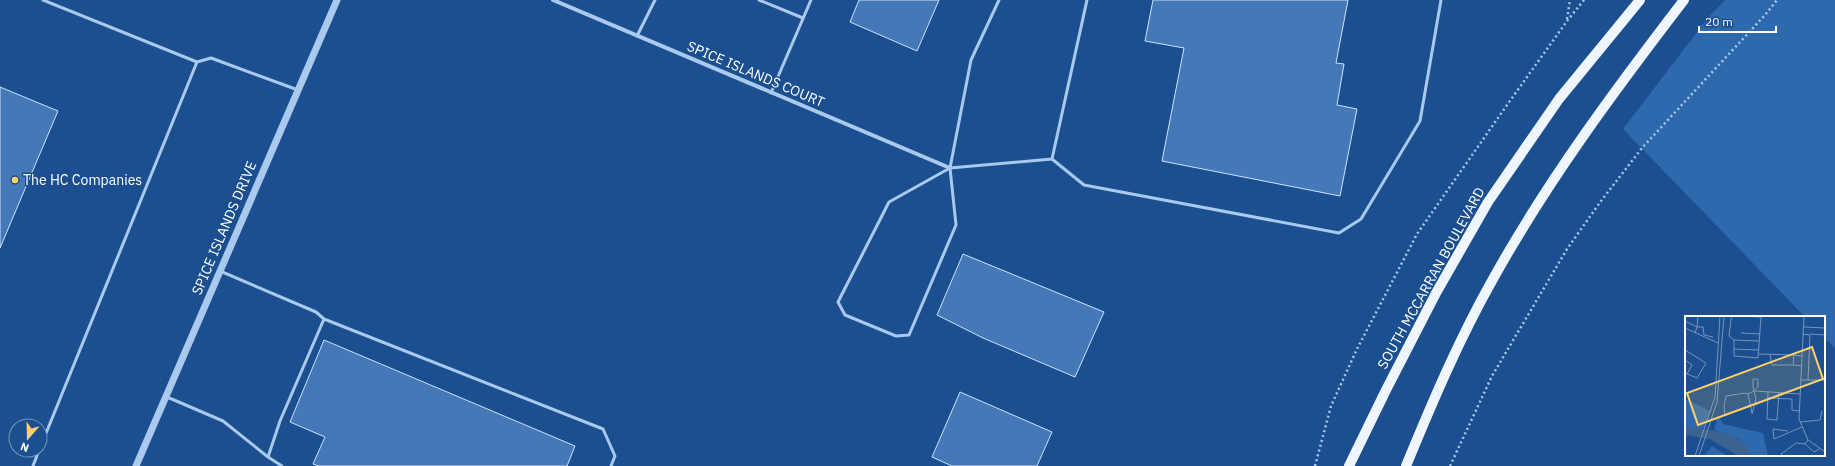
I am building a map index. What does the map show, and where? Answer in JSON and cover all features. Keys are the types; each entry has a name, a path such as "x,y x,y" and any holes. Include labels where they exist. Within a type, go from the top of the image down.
{"main road":[{"name":"SOUTH MCCARRAN BOULEVARD","path":"1350,466 1386,390 1436,293 1488,202 1559,99 1640,0"},
{"path":"1406,466 1457,348 1492,280 1518,236 1573,150 1684,0"}],"street":[{"name":"SPICE ISLANDS DRIVE","path":"136,466 336,0"},
{"name":"SPICE ISLANDS COURT","path":"553,0 950,168"}],"lane":[{"path":"43,0 197,62 211,58 298,90"},
{"path":"637,36 655,0"},
{"path":"759,0 803,18"},
{"path":"771,93 810,0"},
{"path":"1000,0 971,60 950,168 956,225 909,335 896,336 845,315 838,302 889,202 950,168 1052,159 1084,185 1339,233 1361,219 1420,121 1441,0"},
{"path":"1052,159 1087,0"},
{"path":"48,429 197,62"},
{"path":"220,271 316,312 324,319 603,429 615,456 611,466"},
{"path":"268,457 280,421 324,319"},
{"path":"166,396 223,421 268,457 282,466"}],"path":[{"path":"1567,21 1570,0"},
{"path":"1315,466 1331,406 1357,349 1417,234 1567,21 1584,0"},
{"path":"1450,466 1492,376 1567,249 1601,201 1642,148 1735,48 1776,0"}],"shaded area":[{"path":"1725,0 1835,0 1835,348 1825,338 1825,316 1804,316 1623,129 1707,19"}],"building":[{"path":"859,0 939,0 917,51 850,22"},
{"path":"1153,0 1348,0 1336,63 1344,64 1337,105 1357,109 1340,196 1162,161 1184,48 1145,41"},
{"name":"The HC Companies","path":"0,87 58,111 0,248"},
{"path":"963,254 1104,312 1075,377 983,338 937,315"},
{"path":"324,340 575,446 567,466 319,466 313,464 325,437 290,422"},
{"path":"960,392 1052,432 1037,466 952,466 932,457"}],"place":[{"name":"The HC Companies","path":"15,180"}]}
